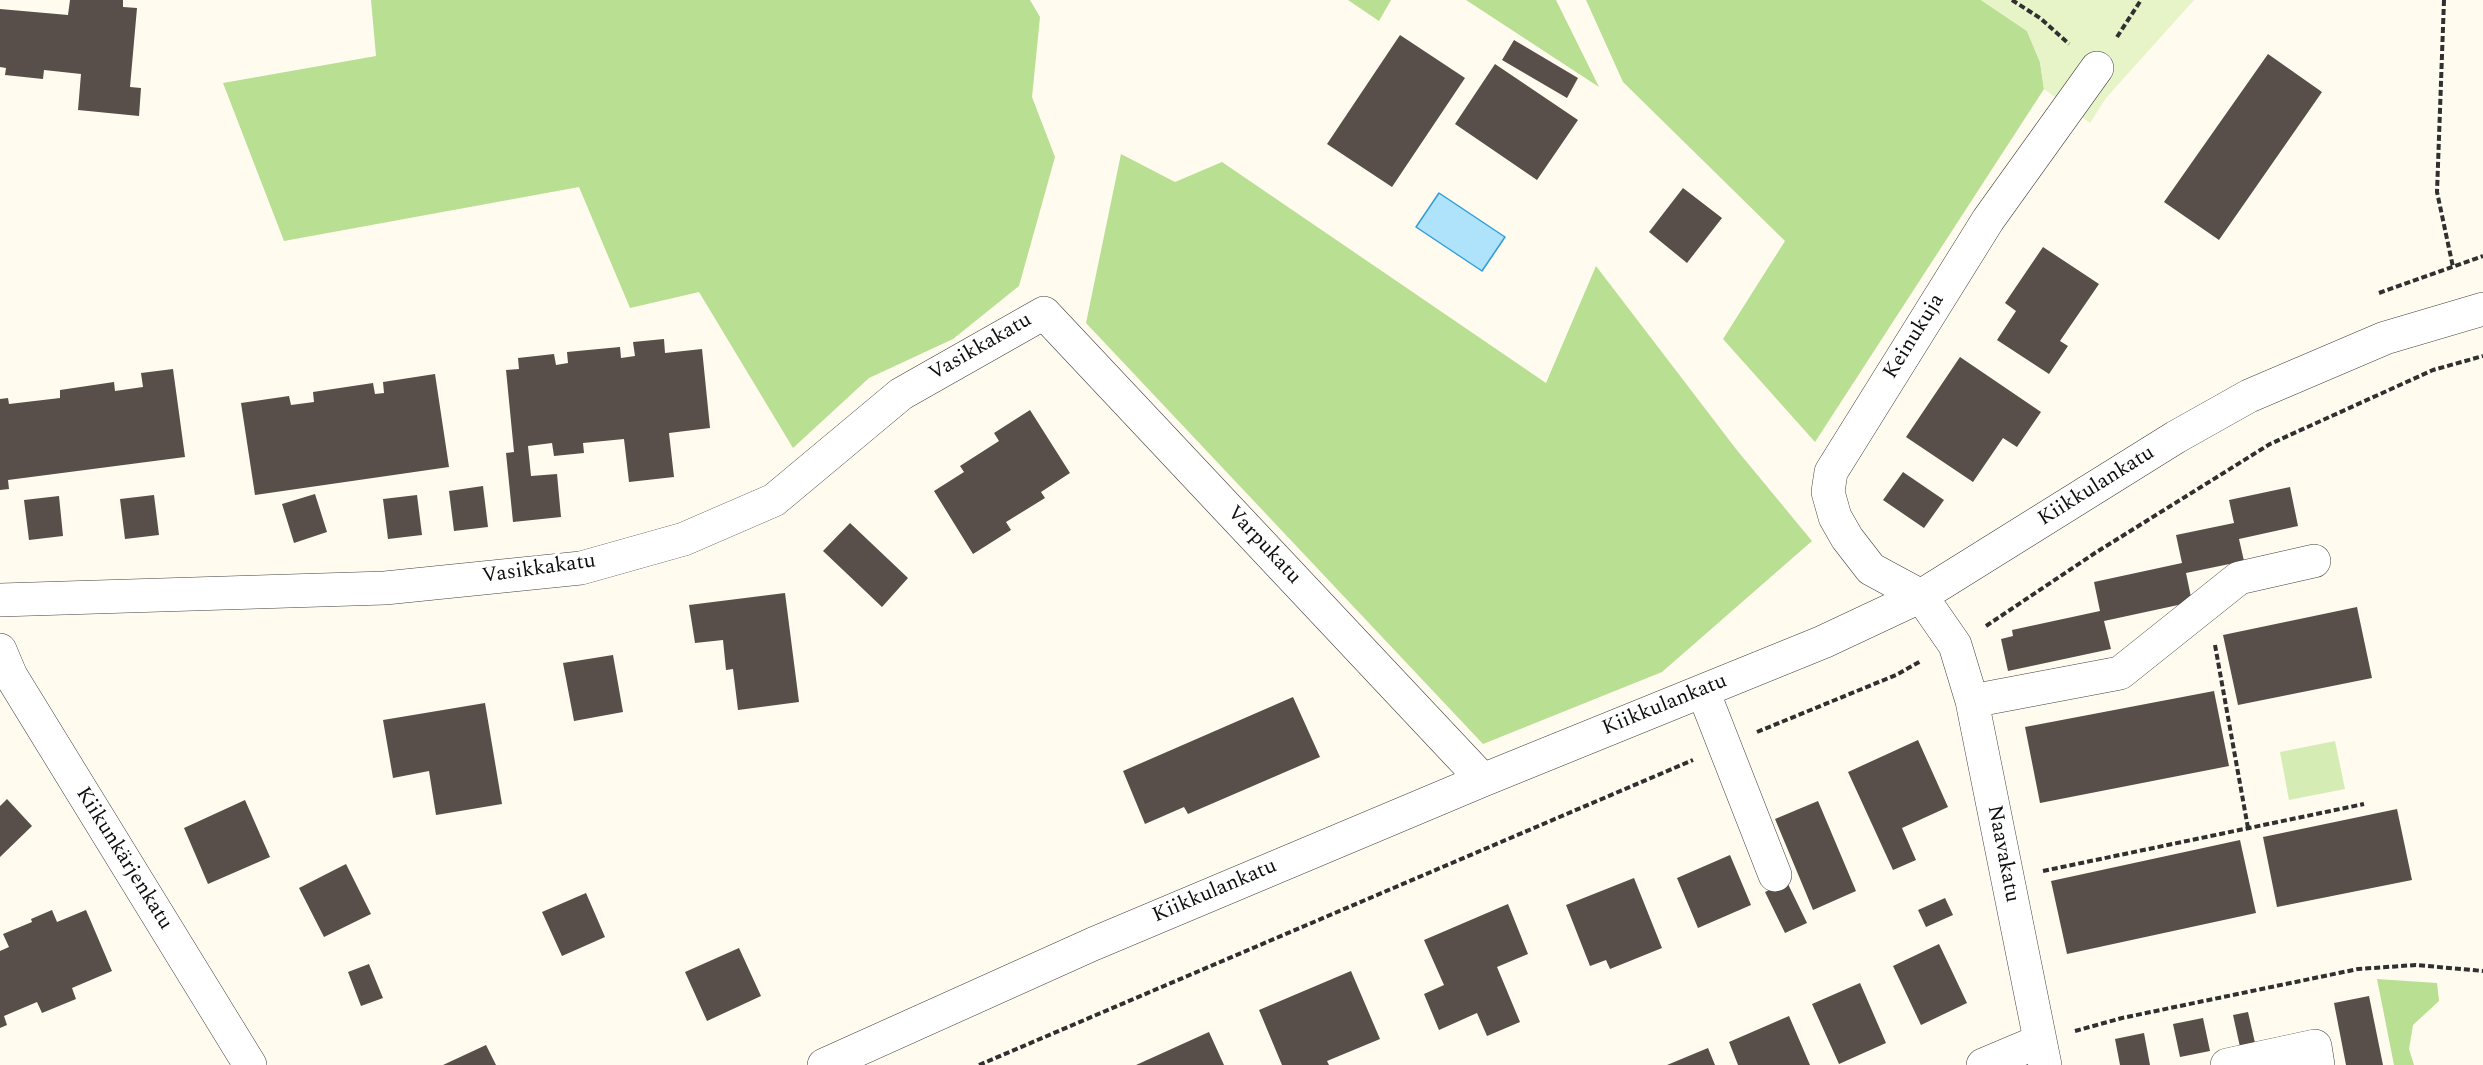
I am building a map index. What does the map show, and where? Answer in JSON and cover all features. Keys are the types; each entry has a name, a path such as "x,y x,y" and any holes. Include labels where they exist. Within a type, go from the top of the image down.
{"street":[{"name":"Keinukuja","path":"1921,596 1871,569 1847,538 1835,517 1828,492 1831,472 1988,220 2097,68"},
{"name":"Kiikkulankatu","path":"825,1065 1093,944 1483,780 1823,642 1921,596 2176,437 2249,396 2385,338 2483,309"},
{"name":"Vasikkakatu","path":"0,600 385,588 581,568 684,539 774,500 900,394 1044,313"},
{"name":"Varpukatu","path":"1044,313 1483,780"},
{"path":"1972,701 2120,673 2239,578 2314,561"},
{"name":"Naavakatu","path":"1921,596 1955,645 1972,701 2042,1053"},
{"name":"Kiikunkärjenkatu","path":"0,651 10,676 250,1065"},
{"path":"1703,691 1775,875"},
{"path":"2227,1065 2315,1046 2319,1065"},
{"path":"1983,1065 2042,1053"}],"path":[{"path":"2012,0 2040,18 2097,68 2141,0"},
{"path":"2444,0 2437,192 2453,267"},
{"path":"2379,293 2483,256"},
{"path":"979,1065 1723,746 1896,675 1955,645 2095,553 2270,444 2433,370 2483,356"},
{"path":"2207,603 2248,828"},
{"path":"2007,879 2364,804"},
{"path":"2042,1053 2122,1018 2358,969 2416,965 2483,972"}],"green space":[{"path":"371,0 1030,0 1040,17 1032,97 1055,157 1019,286 953,339 869,378 793,448 699,292 630,308 579,187 284,241 223,83 376,56"},
{"path":"1348,0 1391,0 1379,21"},
{"path":"1466,0 1556,0 1599,87"},
{"path":"1586,0 1981,0 2027,31 2040,62 2044,89 1815,442 1723,339 1785,241 1623,82"},
{"path":"1981,0 2194,0 2106,98 2090,123 2044,89 2040,62 2027,31"},
{"path":"1121,154 1175,182 1222,162 1546,383 1596,266 1736,449 1812,541 1662,672 1483,744 1086,323"},
{"path":"2335,741 2345,789 2289,800 2280,752"},
{"path":"2377,979 2437,983 2439,1001 2413,1025 2409,1049 2414,1065 2394,1065"}],"water":[{"path":"1439,193 1505,237 1482,271 1416,227"}],"building":[{"path":"70,0 123,0 123,7 137,8 130,87 141,88 139,116 78,110 81,74 44,70 43,79 5,75 6,68 0,67 0,9 68,15"},
{"path":"1400,35 1465,78 1392,187 1327,144"},
{"path":"1514,40 1578,78 1567,98 1502,60"},
{"path":"2268,54 2322,92 2219,240 2164,202"},
{"path":"1495,64 1578,120 1537,180 1455,124"},
{"path":"1683,188 1722,218 1687,263 1649,232"},
{"path":"2043,247 2099,284 2060,341 2068,346 2049,374 1997,340 2016,311 2005,303"},
{"path":"664,339 665,353 702,349 710,428 669,433 674,477 629,482 624,439 583,443 584,453 554,456 552,443 528,446 531,476 557,474 561,517 513,522 506,453 514,452 506,370 519,369 518,358 554,354 556,365 568,363 567,352 620,347 621,358 635,356 633,342"},
{"path":"1960,357 2041,412 2017,447 2003,438 1973,482 1906,437"},
{"path":"173,369 185,457 8,480 9,489 0,490 0,399 8,398 9,404 60,398 60,390 114,382 115,391 143,387 141,373"},
{"path":"435,374 449,467 255,495 241,403 289,396 291,405 314,402 313,392 373,383 375,394 384,393 383,382"},
{"path":"1030,410 1070,473 1041,492 1045,498 1006,522 1011,530 973,554 934,491 964,472 960,466 999,441 994,433"},
{"path":"1903,472 1944,500 1924,528 1883,500"},
{"path":"483,486 488,527 454,531 449,491"},
{"path":"2290,487 2298,526 2239,539 2244,561 2186,573 2192,602 2104,621 2111,649 2008,671 2001,639 2013,636 2012,630 2100,611 2094,582 2182,563 2176,535 2234,523 2229,500"},
{"path":"315,494 327,532 294,543 282,504"},
{"path":"154,495 159,535 125,539 120,499"},
{"path":"417,495 422,535 388,539 383,499"},
{"path":"59,496 63,536 29,540 24,500"},
{"path":"850,523 908,578 882,607 823,551"},
{"path":"785,593 799,702 738,710 733,669 726,670 723,640 695,643 689,605"},
{"path":"2357,607 2372,678 2238,705 2223,635"},
{"path":"613,655 623,712 574,721 563,663"},
{"path":"2214,691 2229,766 2040,803 2025,727"},
{"path":"1293,697 1320,757 1188,814 1184,807 1145,824 1123,771"},
{"path":"485,703 502,804 436,815 429,771 393,778 383,720"},
{"path":"1918,740 1948,807 1902,828 1916,860 1893,870 1848,772"},
{"path":"7,799 32,826 0,857 0,806"},
{"path":"245,800 270,857 208,884 184,828"},
{"path":"1818,801 1856,891 1813,910 1775,819"},
{"path":"2397,809 2412,880 2277,907 2263,837"},
{"path":"2240,840 2256,913 2067,954 2051,881"},
{"path":"1730,855 1751,905 1698,928 1677,878"},
{"path":"346,864 371,914 324,937 299,888"},
{"path":"1634,878 1662,948 1610,969 1606,960 1590,966 1566,905"},
{"path":"1787,882 1807,923 1785,933 1765,892"},
{"path":"586,893 605,937 562,956 542,912"},
{"path":"1945,898 1953,915 1926,927 1918,910"},
{"path":"1508,904 1528,954 1497,967 1520,1022 1487,1036 1477,1013 1439,1030 1424,994 1444,985 1424,940"},
{"path":"52,910 57,922 86,910 112,971 72,988 76,999 42,1013 37,1002 4,1016 7,1025 0,1028 0,951 9,947 3,934 32,922 31,919"},
{"path":"1939,944 1967,1003 1921,1025 1893,966"},
{"path":"739,948 761,996 707,1021 685,972"},
{"path":"369,964 383,998 361,1006 348,972"},
{"path":"1351,971 1380,1039 1327,1061 1329,1065 1282,1065 1259,1010"},
{"path":"1860,983 1886,1043 1839,1064 1812,1004"},
{"path":"2369,996 2383,1065 2346,1065 2334,1003"},
{"path":"2248,1012 2255,1043 2240,1047 2233,1015"},
{"path":"1789,1016 1810,1065 1738,1065 1729,1042"},
{"path":"2203,1018 2210,1051 2180,1057 2173,1024"},
{"path":"1209,1032 1224,1065 1136,1065"},
{"path":"2144,1033 2150,1065 2120,1065 2115,1039"},
{"path":"486,1045 496,1065 443,1065"},
{"path":"1708,1048 1715,1065 1667,1065"}]}
